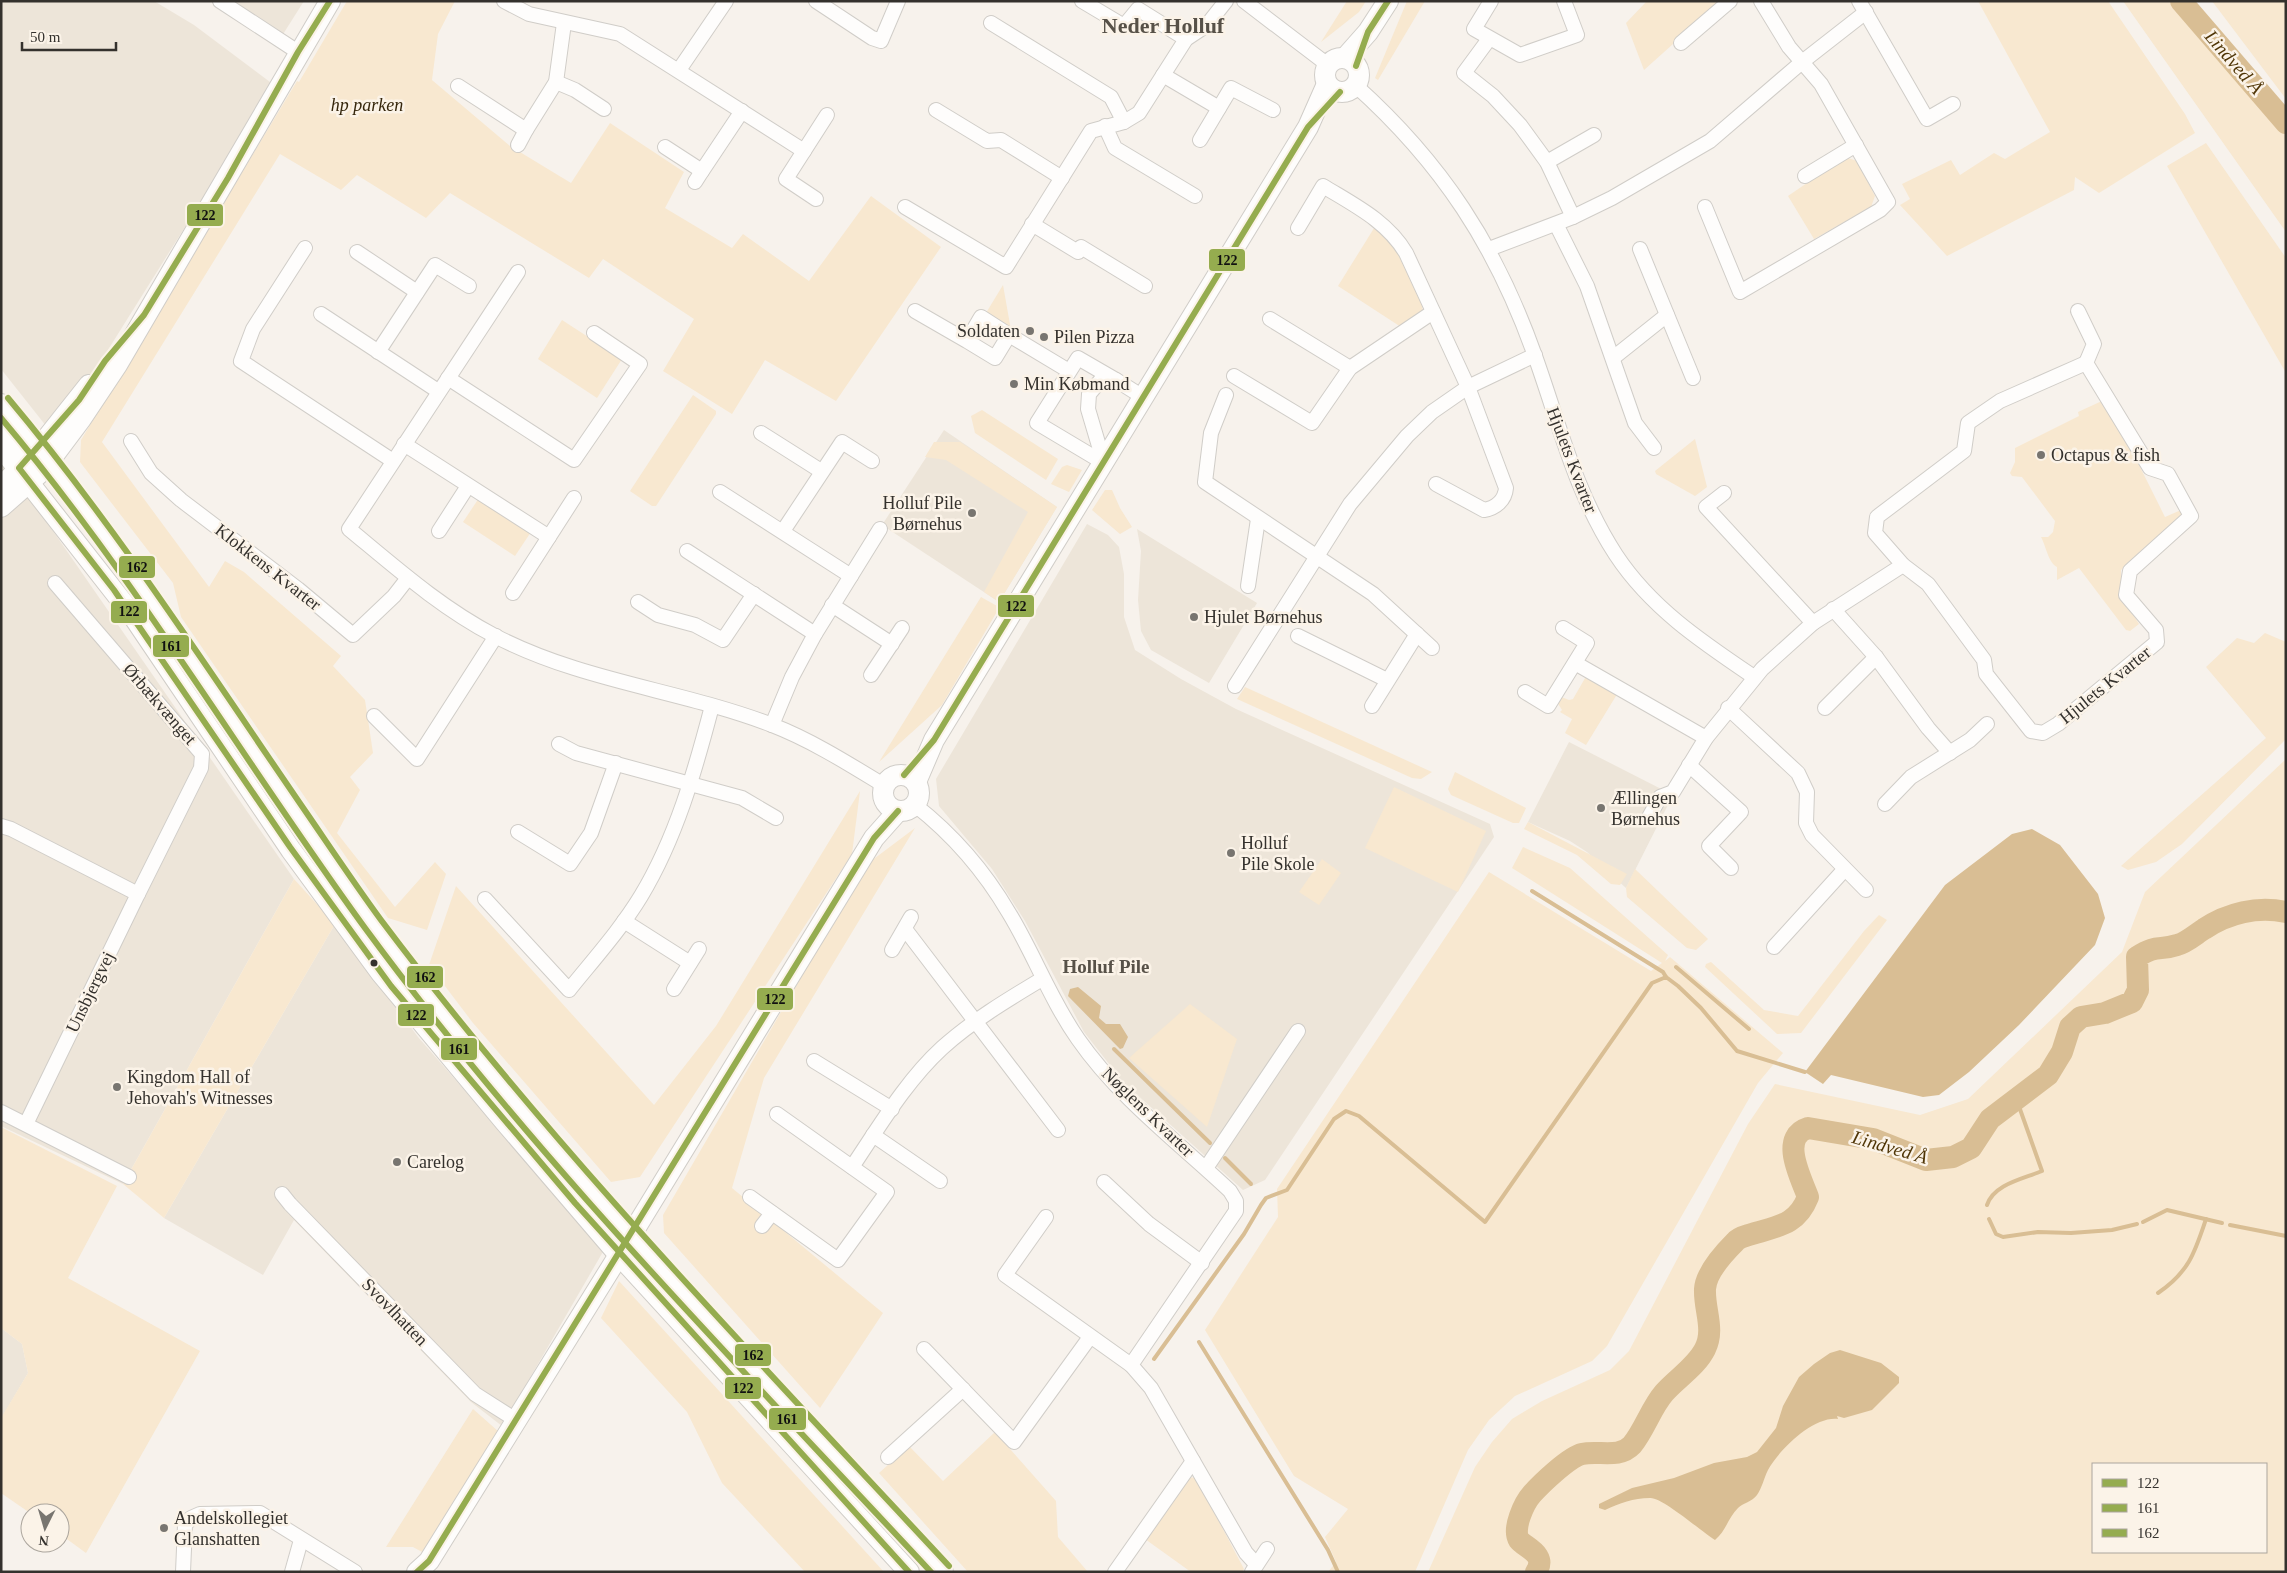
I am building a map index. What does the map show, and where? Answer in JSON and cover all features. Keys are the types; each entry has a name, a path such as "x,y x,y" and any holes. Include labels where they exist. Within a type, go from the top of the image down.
{"main road":[{"path":"1,507 35,465 81,419 117,366 144,315 228,178 298,52 330,1"},
{"path":"910,778 1308,127 1388,1"},
{"path":"1,404 35,465 131,613 291,850 381,973 619,1255 909,1572"},
{"path":"1,426 104,550 125,566 372,922 468,1047 525,1116 631,1236 942,1572"},
{"path":"1,447 35,465"},
{"path":"1,487 35,465"},
{"path":"424,1568 631,1236 896,801 893,777 910,778"},
{"path":"896,801 920,793 910,778"}],"street":[{"path":"220,1 298,52"},
{"path":"504,1 529,14 620,34 804,151"},
{"path":"679,70 726,1"},
{"path":"816,1 872,38 881,41 898,1"},
{"path":"1082,1 1124,26 1138,9 1186,39"},
{"path":"905,207 1006,267 1091,131 1124,122 1139,114 1186,39 1207,25 1226,1"},
{"name":"Hjulets Kvarter","path":"1244,1 1342,75 1385,113 1425,156 1459,199 1489,250 1515,302 1582,493 1617,556 1637,582 1674,621 1710,649 1754,676"},
{"path":"1491,1 1474,29 1520,55 1577,34 1564,1"},
{"path":"1681,43 1730,1"},
{"path":"1705,207 1740,292 1880,210 1888,202 1821,84 1789,47 1761,1"},
{"path":"1489,250 1573,217 1612,198 1710,141 1863,7 1927,119 1952,104"},
{"path":"518,145 556,82 564,23"},
{"path":"991,23 1111,97 1124,122"},
{"path":"1489,39 1464,73 1493,96 1520,125 1547,162 1573,217"},
{"path":"1163,75 1219,108"},
{"path":"556,82 575,90 604,109"},
{"path":"458,86 526,130"},
{"path":"1200,140 1231,88 1273,110"},
{"path":"936,110 988,141 1001,140 1062,178"},
{"path":"665,148 698,177 742,111"},
{"path":"816,199 786,179 826,114"},
{"path":"1105,126 1115,148 1194,196"},
{"path":"1547,162 1594,136"},
{"path":"1805,176 1856,145"},
{"path":"1298,228 1323,186 1384,224 1397,237 1468,387 1506,488 1506,495 1501,501 1484,510 1436,484"},
{"path":"1032,224 1078,252 1081,247 1145,286"},
{"path":"1556,224 1587,286 1635,423 1654,448"},
{"path":"305,248 253,329 241,361 393,461"},
{"path":"1640,248 1693,378"},
{"path":"357,252 417,292"},
{"path":"378,352 435,265 468,286"},
{"path":"518,272 349,529 408,578 496,636 557,662 608,680 712,706 772,725 834,756 896,801"},
{"path":"915,311 995,358 1009,335"},
{"path":"2078,311 2094,344 2086,363"},
{"path":"1234,376 1312,423 1350,368 1433,312"},
{"path":"321,314 438,391"},
{"path":"1613,358 1667,315"},
{"path":"966,341 981,317 1069,371"},
{"path":"1270,319 1350,368"},
{"path":"448,378 574,460 640,364 594,333"},
{"path":"1235,686 1350,504 1378,468 1432,412 1468,387 1535,356"},
{"path":"1104,463 1037,423 1078,358 1143,397"},
{"name":"Hjulets Kvarter","path":"2086,363 2150,468 2168,474 2191,516 2130,571 2126,595 2156,630 2158,642 2058,724 2044,733 2032,731 1986,674 1984,660 1928,584 1904,565 1875,533 1877,517 1964,451 1968,423 2000,402 2086,363"},
{"path":"1104,463 1088,408 1089,394 1100,381 1116,380"},
{"path":"1226,395 1211,433 1204,482 1374,594 1432,648"},
{"path":"761,433 821,471"},
{"name":"Klokkens Kvarter","path":"131,441 151,473 181,500 298,589 353,635 394,596 408,578"},
{"path":"783,532 821,471 842,442 872,461"},
{"path":"404,444 549,537"},
{"path":"439,531 468,486"},
{"path":"720,492 851,576"},
{"path":"1724,493 1706,508 1813,623"},
{"path":"513,593 574,498"},
{"path":"1248,586 1258,519"},
{"path":"772,725 792,677 815,634 880,529"},
{"path":"687,551 815,634"},
{"path":"1649,817 1660,797 1673,792 1706,738 1754,676 1813,623 1904,565"},
{"name":"Ørbækvænget","path":"55,583 202,754 201,768 138,894"},
{"path":"638,602 658,615 695,625 723,640 754,594"},
{"path":"832,605 892,644"},
{"path":"1834,609 1876,657 1928,728 1950,753"},
{"path":"871,675 902,628"},
{"path":"1525,692 1548,706 1587,643 1563,628"},
{"path":"1372,706 1417,634"},
{"path":"374,716 417,759 496,636"},
{"path":"1298,636 1387,680"},
{"path":"1825,708 1876,657"},
{"path":"1575,663 1706,738"},
{"path":"485,899 570,990 642,895 662,857 692,784 712,706"},
{"path":"1728,708 1798,773 1806,792 1806,823 1812,835 1844,870 1866,890"},
{"path":"1885,804 1911,777 1970,740 1987,724"},
{"path":"559,744 576,753 616,762 742,798 776,818"},
{"path":"518,832 570,864 592,833 616,762"},
{"path":"1689,765 1741,812 1709,846 1731,868"},
{"name":"Nøglens Kvarter","path":"896,801 957,843 990,884 1010,913 1042,979 1078,1039 1103,1071 1131,1101 1206,1168 1230,1191 1236,1201 1236,1211 1131,1365"},
{"path":"1,826 11,829 138,894"},
{"path":"1774,947 1844,870"},
{"name":"Unsbjergvej","path":"26,1124 138,894"},
{"path":"624,921 690,963"},
{"path":"892,950 908,923 976,1020 1058,1130"},
{"path":"674,989 699,949"},
{"path":"852,1167 913,1080 941,1049 976,1020 1042,979"},
{"name":"Nøglens Kvarter","path":"1206,1168 1298,1031"},
{"path":"814,1061 892,1109"},
{"path":"1,1112 129,1176"},
{"path":"750,1197 838,1260 887,1192 778,1114"},
{"path":"873,1135 940,1181"},
{"path":"1104,1182 1149,1224 1202,1263"},
{"name":"Svovlhatten","path":"282,1194 475,1394 516,1420"},
{"path":"762,1226 772,1213"},
{"path":"1046,1217 1005,1275 1131,1365 1151,1388 1254,1568 1267,1549"},
{"path":"924,1349 1014,1442 1090,1337"},
{"path":"888,1457 963,1389"},
{"path":"1115,1572 1193,1461"},
{"path":"183,1572 185,1525 191,1518 200,1514 260,1513 356,1572"},
{"path":"292,1572 302,1540"}],"shaded area":[{"path":"1,1 154,1 194,25 274,85 54,436 1,369"},
{"path":"220,1 304,1 280,39"},
{"name":"Holluf Pile Børnehus","path":"944,430 1057,507 999,602 882,525"},
{"path":"1,464 26,492 294,879 123,1184 1,1126"},
{"name":"Holluf Pile Skole","path":"1087,524 1108,535 1119,547 1124,574 1124,617 1135,650 1181,679 1236,709 1490,824 1494,837 1265,1180 1243,1190 1124,1083 1084,1032 1025,921 992,869 939,806 936,779"},
{"name":"Hjulet Børnehus","path":"1137,529 1257,603 1209,683 1151,650 1141,631 1138,600 1141,551"},
{"name":"Ællingen Børnehus","path":"1569,742 1673,795 1626,888 1587,852 1570,841 1528,822"},
{"path":"2032,829 2060,845 2098,894 2105,918 2095,945 2019,1025 1969,1072 1939,1095 1923,1097 1831,1075 1823,1084 1805,1072 1945,885 2012,834"},
{"path":"335,924 418,1037 604,1250 502,1426 471,1402 294,1220 263,1275 164,1218"},
{"path":"1078,987 1101,1006 1099,1018 1106,1024 1120,1024 1128,1037 1123,1048 1120,1049 1068,996 1070,989"},
{"path":"1,1328 22,1344 28,1373 1,1419"},
{"path":"1840,1350 1881,1363 1899,1377 1899,1383 1872,1410 1844,1418 1837,1416 1838,1419 1818,1423 1788,1444 1768,1470 1757,1495 1738,1508 1722,1533 1715,1540 1656,1499 1632,1500 1605,1510 1599,1508 1599,1504 1632,1488 1674,1478 1714,1463 1747,1457 1757,1452 1776,1428 1783,1406 1799,1377 1830,1353"}],"green space":[{"name":"hp parken","path":"347,1 455,1 438,34 432,80 510,146 571,183 610,123 684,172 665,208 732,248 743,234 809,281 871,196 941,247 836,401 765,360 732,414 663,371 694,319 603,259 589,278 450,193 426,218 357,175 341,190 280,154 102,442 209,587 225,561 244,572 341,656 333,666 365,700 373,753 350,777 360,790 337,833 395,907 435,862 446,874 427,930 388,918 181,617 173,583 80,462 81,440"},
{"path":"1347,1 1366,1 1359,12 1321,42"},
{"path":"1407,1 1425,1 1378,80 1375,78"},
{"path":"1647,1 1721,1 1644,70 1626,23"},
{"path":"1978,1 2108,1 2185,114 2195,133 2099,193 2075,177 2074,190 1947,256 1900,205 1910,199 1902,184 1951,160 1960,175 1994,153 2005,159 2050,132"},
{"path":"2123,1 2173,1 2219,55 2286,128 2286,232"},
{"path":"2212,1 2286,1 2286,99"},
{"path":"2206,143 2286,258 2286,373 2167,166"},
{"path":"1845,157 1857,161 1875,196 1871,207 1814,239 1788,196"},
{"path":"1376,225 1407,266 1418,289 1421,301 1423,313 1401,327 1338,286"},
{"path":"1003,285 1011,330 986,313"},
{"path":"562,320 622,359 597,398 538,359"},
{"path":"693,395 716,411 716,414 656,506 652,506 630,491"},
{"path":"2104,400 2142,460 2138,463 2165,517 2181,510 2181,517 2121,570 2121,595 2139,624 2130,631 2126,630 2079,568 2057,580 2057,567 2049,558 2041,537 2048,537 2053,532 2055,521 2022,477 2012,476 2010,473 2015,462 2015,448 2079,416 2078,412"},
{"path":"982,410 1058,459 1046,480 975,433 971,416"},
{"path":"1695,439 1707,487 1695,496 1656,474 1655,471"},
{"path":"934,442 960,442 1057,507 999,602 984,592 1028,512 946,460 925,457"},
{"path":"1067,465 1082,470 1069,492 1051,484 1062,467"},
{"path":"1105,490 1112,490 1120,508 1132,527 1120,534 1092,510"},
{"path":"481,495 533,529 515,556 463,522"},
{"path":"981,597 997,606 998,610 942,705 879,762"},
{"path":"2265,633 2286,642 2286,739 2182,844 2156,862 2128,870 2121,866 2266,738 2206,667 2237,638 2254,643"},
{"path":"1588,673 1619,691 1586,745 1565,733 1572,719 1560,712 1562,710 1557,702 1559,696 1569,700 1573,699"},
{"path":"1245,687 1432,772 1421,779 1412,778 1237,699"},
{"path":"2286,759 2286,1572 1428,1572 1475,1467 1492,1442 1512,1419 1542,1401 1610,1370 1629,1351 1748,1124 1775,1084 1920,1115 1968,1099 2122,952 2145,892"},
{"path":"1455,772 1526,808 1519,823 1513,823 1451,795 1448,789"},
{"path":"1394,787 1486,831 1458,892 1365,848"},
{"path":"860,791 852,854 640,1177 611,1182 473,1023 429,965 456,886 654,1105 716,1026"},
{"path":"1528,822 1627,874 1620,885 1611,884 1577,855 1524,829"},
{"path":"915,828 764,1078 732,1188 883,1313 820,1408 664,1233 663,1215 867,864"},
{"path":"1523,847 1570,868 1668,955 1665,961 1670,957 1783,1053 1758,1083 1607,1346 1592,1361 1515,1396 1489,1420 1468,1450 1415,1572 1328,1572 1336,1562 1325,1537 1348,1509 1294,1476 1205,1330 1278,1217 1277,1189 1489,872 1651,971 1662,963 1512,868"},
{"path":"1322,859 1341,873 1319,905 1299,892"},
{"path":"1635,869 1708,939 1696,950 1687,948 1627,897 1626,888"},
{"path":"294,879 335,924 164,1218 123,1184"},
{"path":"1879,915 1887,920 1801,1033 1777,1034 1705,967 1706,964 1711,962 1764,1010 1798,1016 1864,931"},
{"path":"1190,1004 1237,1039 1207,1127 1129,1058"},
{"path":"1,1127 117,1186 68,1278 200,1351 86,1553 70,1541 70,1503 20,1503 20,1506 1,1493 1,1418 28,1373 22,1344 1,1328"},
{"path":"619,1281 884,1572 805,1572 722,1483 687,1412 601,1318"},
{"path":"473,1409 499,1432 422,1552 413,1547 386,1547"},
{"path":"995,1432 1056,1501 1058,1537 1088,1572 968,1572 879,1473 909,1446 943,1481"},
{"path":"1188,1477 1196,1478 1244,1569 1242,1572 1191,1572 1145,1539"}],"waterway":[{"name":"Lindved Å","path":"2181,1 2286,123"},
{"path":"1532,891 1663,972 1666,977"},
{"name":"Lindved Å","path":"1536,1572 1539,1566 1537,1556 1519,1540 1517,1535 1518,1523 1526,1503 1548,1478 1576,1456 1588,1453 1621,1452 1632,1445 1659,1399 1692,1367 1701,1355 1708,1342 1709,1334 1705,1289 1709,1276 1716,1264 1738,1239 1778,1226 1792,1219 1804,1206 1808,1197 1794,1159 1793,1149 1799,1133 1808,1128 1873,1139 1926,1160 1953,1157 1971,1148 1990,1119 2048,1075 2062,1052 2070,1027 2081,1017 2105,1013 2132,1002 2138,990 2137,957 2154,949 2180,944 2213,923 2233,915 2264,910 2286,912"},
{"path":"1676,967 1749,1029"},
{"path":"1154,1359 1244,1234 1266,1198 1287,1190 1334,1119 1346,1111 1359,1116 1485,1222 1652,983 1666,977 1678,986 1701,1008 1737,1051 1805,1072"},
{"path":"1114,1049 1210,1143"},
{"path":"1987,1205 2002,1187 2042,1171 2016,1098"},
{"path":"1225,1158 1251,1184"},
{"path":"2143,1222 2167,1210 2222,1223"},
{"path":"1989,1219 1996,1234 2003,1237 2038,1232 2071,1233 2112,1230 2137,1224"},
{"path":"2158,1293 2177,1277 2190,1260 2206,1219"},
{"path":"2230,1225 2286,1236"},
{"path":"1199,1342 1328,1550 1338,1572"}],"transit line":[{"name":"122","path":"330,1 298,52 228,178 144,315 105,361 79,400 19,468 114,590 290,847 391,986 575,1203 909,1572"},
{"name":"122","path":"1356,66 1368,32 1388,1"},
{"name":"122","path":"904,775 934,740 1308,127 1340,92"},
{"name":"162","path":"8,398 126,550 362,894 447,1005 585,1170 729,1330 949,1566"},
{"name":"161","path":"1,418 98,541 365,928 430,1013 567,1178 711,1337 931,1572"},
{"name":"122","path":"417,1572 429,1561 874,838 898,811"}],"place":[{"name":"Soldaten","path":"1030,331"},
{"name":"Pilen Pizza","path":"1044,337"},
{"name":"Min Købmand","path":"1014,384"},
{"name":"Octapus & fish","path":"2041,455"},
{"name":"Holluf Pile Børnehus","path":"972,513"},
{"name":"Hjulet Børnehus","path":"1194,617"},
{"name":"Ællingen Børnehus","path":"1601,808"},
{"name":"Holluf Pile Skole","path":"1231,853"},
{"name":"Kingdom Hall of Jehovah's Witnesses","path":"117,1087"},
{"name":"Carelog","path":"397,1162"},
{"name":"Andelskollegiet Glanshatten","path":"164,1528"}],"district":[{"name":"Neder Holluf","path":"1163,25"},
{"name":"Holluf Pile","path":"1106,966"}]}
